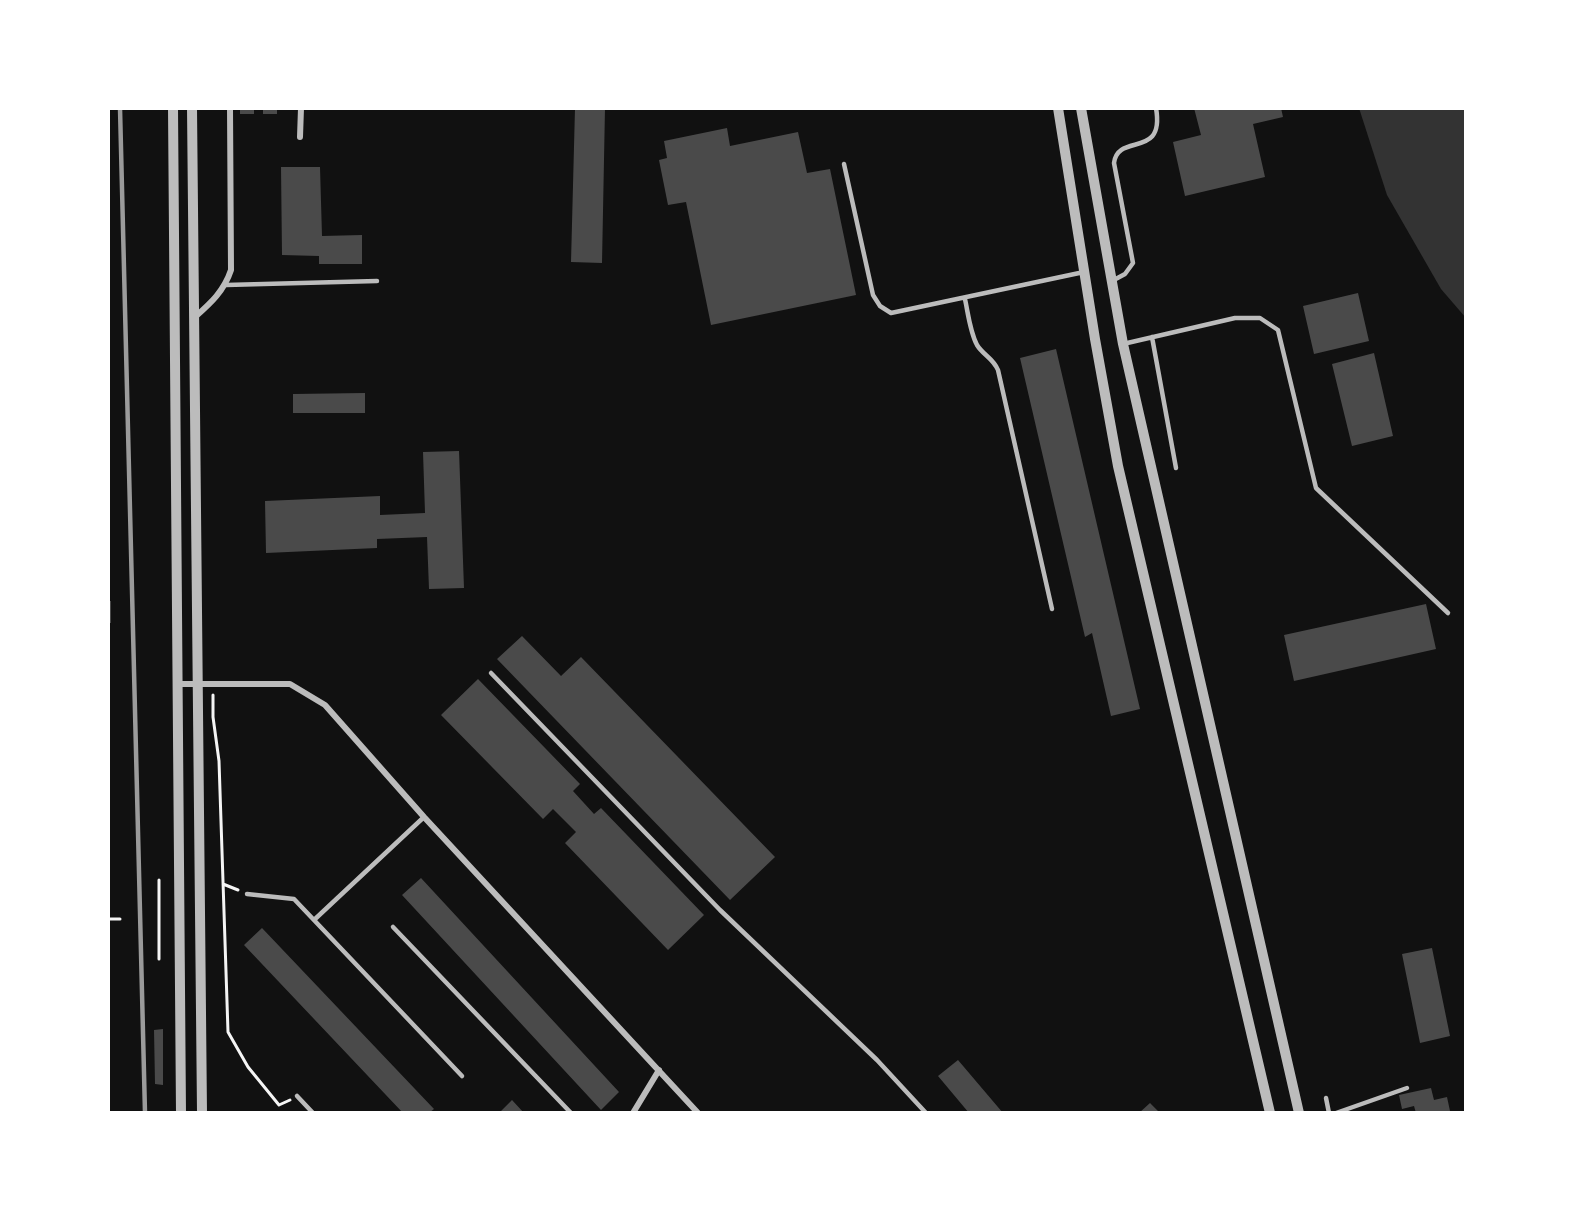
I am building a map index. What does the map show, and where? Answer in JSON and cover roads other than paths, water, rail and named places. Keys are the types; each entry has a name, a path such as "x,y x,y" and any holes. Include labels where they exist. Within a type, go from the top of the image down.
{"street":[{"path":"173,108 181,1113"},
{"path":"192,108 202,1113"},
{"path":"194,318 217,298 226,285 231,270 230,108"},
{"path":"300,137 301,108"},
{"path":"1058,108 1118,466 1270,1113"},
{"path":"1081,108 1123,344 1299,1113"},
{"path":"177,684 290,684 325,705 424,817 698,1113"},
{"path":"633,1113 659,1070"}],"lane":[{"path":"1112,281 1125,274 1133,263 1114,163 1115,155 1120,150 1150,141 1157,132 1156,108"},
{"path":"844,164 873,295 880,306 891,313 1084,272"},
{"path":"226,285 377,280"},
{"path":"965,299 979,349 994,360 998,370 1052,609"},
{"path":"1123,344 1235,318 1260,318 1278,330 1317,488 1448,614"},
{"path":"1152,337 1176,468"},
{"path":"491,673 720,910 877,1060 926,1113"},
{"path":"314,920 424,817"},
{"path":"247,894 294,899 462,1077"},
{"path":"393,927 571,1113"},
{"path":"1336,1113 1407,1088"},
{"path":"297,1096 313,1113"},
{"path":"1326,1098 1329,1113"}],"railway":[{"path":"120,108 145,1113"}]}
